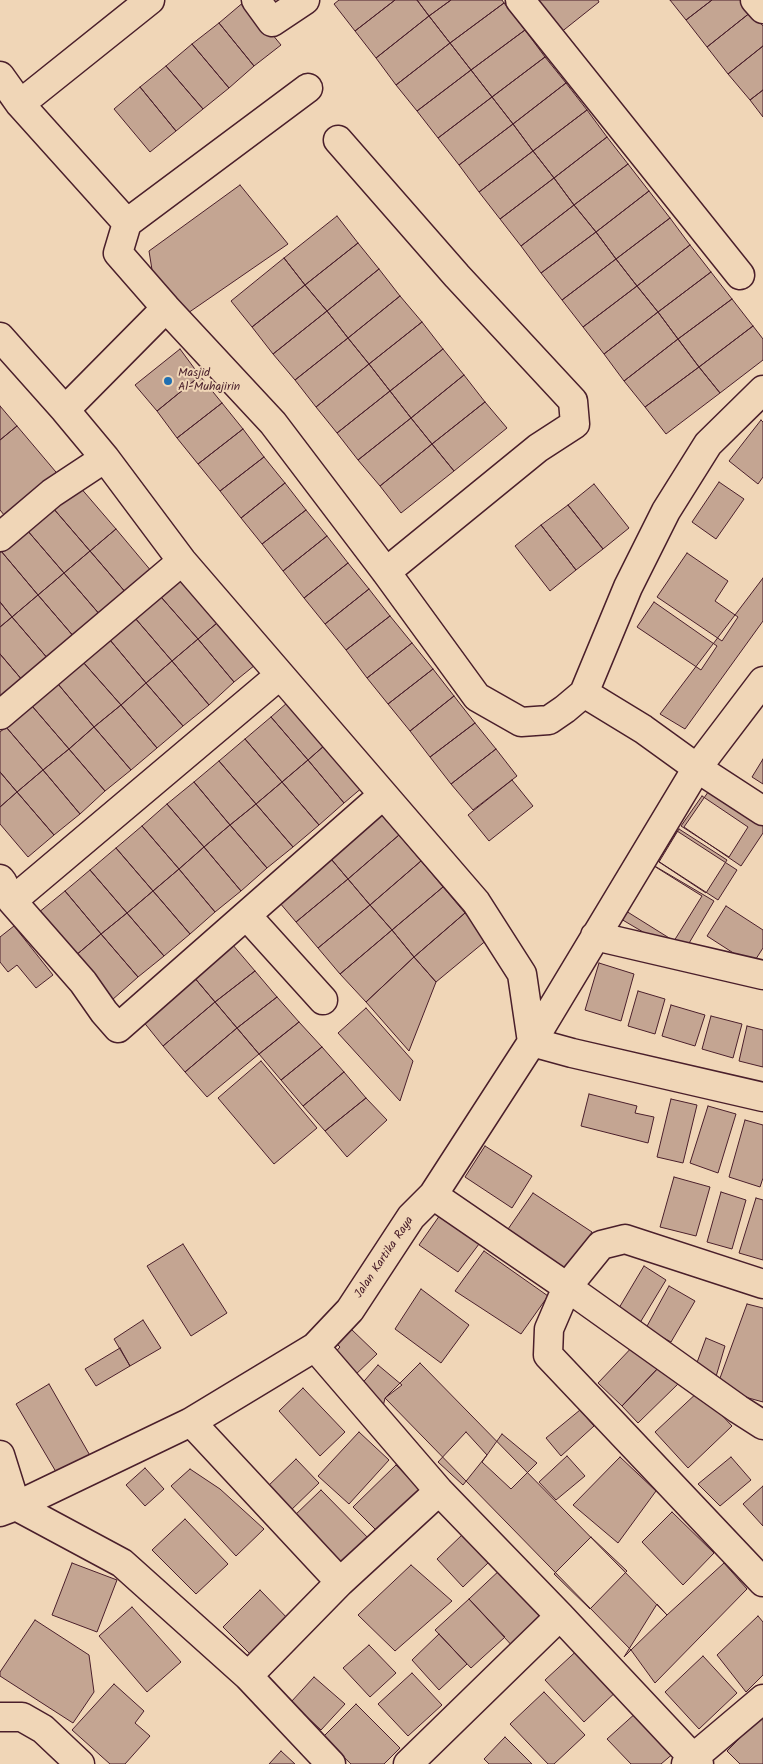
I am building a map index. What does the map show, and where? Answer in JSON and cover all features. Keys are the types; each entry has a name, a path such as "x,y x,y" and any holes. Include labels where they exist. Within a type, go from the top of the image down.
{"street":[{"path":"20,104 150,0"},
{"path":"256,0 272,22 305,0"},
{"path":"520,0 740,275"},
{"path":"756,0 763,9"},
{"path":"0,76 20,104 126,223"},
{"path":"308,88 126,223 118,254 273,423 386,572 477,697 521,722 549,720 584,693 628,587 666,511 708,444 763,390"},
{"path":"338,140 457,276 573,401 575,424 538,448 386,572"},
{"path":"65,410 166,308"},
{"path":"0,337 105,458 182,561 476,902 522,974 532,1042 763,1097"},
{"path":"0,536 52,493 105,458"},
{"path":"0,715 182,561"},
{"path":"280,674 12,901 83,982 104,1012 118,1028 383,795"},
{"name":"Jalan Kartika Raya","path":"8,1509 191,1422 315,1347 350,1310 411,1217 433,1195 532,1042 697,768 763,681"},
{"path":"584,693 763,810"},
{"path":"0,879 4,883 0,886"},
{"path":"247,916 323,1000"},
{"path":"595,936 763,975"},
{"path":"433,1195 763,1425"},
{"path":"763,1284 625,1240 601,1245 567,1287 549,1328 548,1355 763,1582"},
{"path":"315,1347 438,1491 560,1616 692,1762 763,1699"},
{"path":"191,1422 340,1582"},
{"path":"0,1455 8,1509 122,1563 248,1676 331,1764"},
{"path":"248,1676 340,1582 438,1491"},
{"path":"408,1764 560,1616"},
{"path":"0,1717 22,1717 42,1728 80,1764"}],"building":[{"path":"339,0 395,0 355,31 334,4"},
{"path":"395,0 417,0 429,16 376,58 355,31"},
{"path":"417,0 451,0 429,16"},
{"path":"451,0 502,0 504,3 450,43 429,16"},
{"path":"526,0 598,0 599,2 555,37"},
{"path":"670,0 712,0 686,20"},
{"path":"712,0 742,0 751,12 707,47 686,20"},
{"path":"245,1 281,45 254,66 219,23"},
{"path":"504,3 525,30 471,70 450,43"},
{"path":"751,12 763,26 763,46 728,74 707,47"},
{"path":"429,16 450,43 396,85 376,58"},
{"path":"219,23 254,66 229,88 192,44"},
{"path":"525,30 545,57 492,97 471,70"},
{"path":"450,43 471,70 417,111 396,85"},
{"path":"192,44 229,88 203,109 166,66"},
{"path":"763,46 763,90 750,100 728,74"},
{"path":"545,57 566,83 513,124 492,97"},
{"path":"166,66 203,109 176,131 140,87"},
{"path":"471,70 492,97 438,138 417,111"},
{"path":"566,83 587,110 533,151 513,124"},
{"path":"140,87 176,131 150,152 114,109"},
{"path":"763,90 763,117 750,100"},
{"path":"492,97 513,124 459,165 438,138"},
{"path":"587,110 607,137 554,178 533,151"},
{"path":"513,124 533,151 479,192 459,165"},
{"path":"607,137 628,164 574,205 554,178"},
{"path":"533,151 554,178 500,219 479,192"},
{"path":"628,164 649,191 596,232 574,205"},
{"path":"554,178 574,205 521,246 500,219"},
{"path":"240,185 288,244 188,313 153,276 149,251"},
{"path":"649,191 670,218 616,259 596,232"},
{"path":"574,205 596,232 541,273 521,246"},
{"path":"337,216 358,243 305,285 284,258"},
{"path":"670,218 690,245 637,286 616,259"},
{"path":"596,232 616,259 562,300 541,273"},
{"path":"358,243 379,269 327,311 305,285"},
{"path":"690,245 711,272 658,312 637,286"},
{"path":"284,258 305,285 252,327 231,301"},
{"path":"616,259 637,286 583,327 562,300"},
{"path":"379,269 400,296 348,338 327,311"},
{"path":"711,272 732,299 678,339 658,312"},
{"path":"305,285 327,311 273,354 252,327"},
{"path":"637,286 658,312 604,354 583,327"},
{"path":"400,296 422,322 369,364 348,338"},
{"path":"732,299 753,326 699,367 678,339"},
{"path":"327,311 348,338 295,380 273,354"},
{"path":"658,312 678,339 624,381 604,354"},
{"path":"422,322 443,349 390,391 369,364"},
{"path":"753,326 763,339 763,360 720,393 699,367"},
{"path":"348,338 369,364 316,407 295,380"},
{"path":"678,339 699,367 645,407 624,381"},
{"name":"Masjid Al-Muhajirin","path":"180,349 200,376 157,411 135,385"},
{"path":"443,349 464,375 411,418 390,391"},
{"path":"369,364 390,391 337,433 316,407"},
{"path":"699,367 720,393 666,434 645,407"},
{"path":"464,375 485,402 432,444 411,418"},
{"path":"200,376 222,403 177,438 157,411"},
{"path":"390,391 411,418 358,460 337,433"},
{"path":"485,402 507,428 454,471 432,444"},
{"path":"222,403 243,429 198,464 177,438"},
{"path":"0,406 17,426 0,440"},
{"path":"411,418 432,444 380,486 358,460"},
{"path":"761,420 763,422 763,477 758,484 729,461"},
{"path":"17,426 61,478 9,521 0,510 0,440"},
{"path":"243,429 264,457 220,491 198,464"},
{"path":"432,444 454,471 401,513 380,486"},
{"path":"264,457 285,483 241,518 220,491"},
{"path":"719,482 744,499 716,539 692,522"},
{"path":"285,483 306,510 262,544 241,518"},
{"path":"594,484 629,528 603,549 568,505"},
{"path":"79,486 116,529 90,551 53,508"},
{"path":"568,505 603,549 576,570 541,525"},
{"path":"53,508 90,551 64,573 27,530"},
{"path":"306,510 327,536 283,571 262,544"},
{"path":"541,525 576,570 550,591 515,546"},
{"path":"116,529 152,572 127,594 90,551"},
{"path":"27,530 64,573 38,595 1,551"},
{"path":"327,536 348,563 304,598 283,571"},
{"path":"1,551 38,595 12,617 0,602"},
{"path":"90,551 127,594 101,616 64,573"},
{"path":"687,553 728,581 715,601 738,617 722,641 657,597"},
{"path":"348,563 369,589 325,624 304,598"},
{"path":"64,573 101,616 75,638 38,595"},
{"path":"187,575 223,618 198,639 161,597"},
{"path":"763,578 763,621 685,729 660,714"},
{"path":"369,589 390,616 346,650 325,624"},
{"path":"38,595 75,638 49,660 12,617"},
{"path":"161,597 198,639 172,661 135,618"},
{"path":"0,602 12,617 0,627"},
{"path":"654,602 717,646 701,670 637,627"},
{"path":"390,616 412,643 367,678 346,650"},
{"path":"12,617 49,660 23,681 0,654 0,627"},
{"path":"135,618 172,661 146,683 110,640"},
{"path":"223,618 260,661 234,682 198,639"},
{"path":"198,639 234,682 209,705 172,661"},
{"path":"110,640 146,683 121,705 83,662"},
{"path":"412,643 433,669 388,704 367,678"},
{"path":"0,654 23,681 0,701"},
{"path":"172,661 209,705 183,726 146,683"},
{"path":"83,662 121,705 94,727 58,684"},
{"path":"433,669 454,696 410,731 388,704"},
{"path":"146,683 183,726 157,748 121,705"},
{"path":"58,684 94,727 69,749 32,706"},
{"path":"296,695 333,738 308,760 271,717"},
{"path":"454,696 475,723 430,757 410,731"},
{"path":"121,705 157,748 131,770 94,727"},
{"path":"32,706 69,749 43,770 6,727"},
{"path":"271,717 308,760 282,782 245,739"},
{"path":"475,723 496,749 451,784 430,757"},
{"path":"6,727 43,770 17,792 0,772 0,732"},
{"path":"94,727 131,770 105,791 69,749"},
{"path":"333,738 370,781 344,803 308,760"},
{"path":"245,739 282,782 256,804 219,761"},
{"path":"69,749 105,791 80,814 43,770"},
{"path":"496,749 517,776 473,810 451,784"},
{"path":"763,759 763,784 752,777"},
{"path":"308,760 344,803 319,825 282,782"},
{"path":"219,761 256,804 230,825 194,782"},
{"path":"43,770 80,814 54,835 17,792"},
{"path":"0,772 17,792 0,807"},
{"path":"512,780 533,806 489,841 468,815"},
{"path":"194,782 230,825 204,847 167,804"},
{"path":"282,782 319,825 293,847 256,804"},
{"path":"715,782 763,815 763,833 741,866 684,827"},
{"path":"17,792 54,835 28,857 0,824 0,807"},
{"path":"702,796 748,827 729,857 681,826"},
{"path":"167,804 204,847 179,869 142,826"},
{"path":"256,804 293,847 267,868 230,825"},
{"path":"377,810 399,835 348,879 326,853"},
{"path":"230,825 267,868 241,891 204,847"},
{"path":"142,826 179,869 153,891 116,848"},
{"path":"679,829 727,860 706,893 659,862"},
{"path":"677,831 737,870 718,900 658,861"},
{"path":"399,835 421,861 370,905 348,879"},
{"path":"204,847 241,891 215,912 179,869"},
{"path":"116,848 153,891 127,913 90,870"},
{"path":"326,853 348,879 296,922 274,896"},
{"path":"421,861 443,887 392,930 370,905"},
{"path":"653,865 714,901 682,955 621,919"},
{"path":"654,866 702,896 674,941 626,911"},
{"path":"179,869 215,912 190,934 153,891"},
{"path":"90,870 127,913 101,934 65,891"},
{"path":"348,879 370,905 318,948 296,922"},
{"path":"443,887 465,913 414,957 392,930"},
{"path":"65,891 101,934 75,956 38,913"},
{"path":"153,891 190,934 164,956 127,913"},
{"path":"370,905 392,930 340,974 318,948"},
{"path":"726,906 763,930 763,948 752,965 707,936"},
{"path":"127,913 164,956 138,977 101,934"},
{"path":"465,913 488,939 436,982 414,957"},
{"path":"14,926 53,975 36,988 17,965 8,972 0,962 0,937"},
{"path":"392,930 414,957 366,1002 340,974"},
{"path":"101,934 138,977 112,1000 75,956"},
{"path":"232,944 255,971 215,1002 193,976"},
{"path":"414,957 436,982 409,1051 366,1002"},
{"path":"599,963 634,974 621,1021 585,1010"},
{"path":"255,971 277,997 237,1028 215,1002"},
{"path":"193,976 215,1002 163,1046 142,1020"},
{"path":"638,991 665,999 655,1034 628,1026"},
{"path":"277,997 299,1022 259,1054 237,1028"},
{"path":"215,1002 237,1028 185,1072 163,1046"},
{"path":"671,1005 705,1015 695,1046 662,1036"},
{"path":"366,1008 413,1061 400,1101 338,1033"},
{"path":"711,1016 742,1024 733,1058 702,1049"},
{"path":"299,1022 322,1047 281,1080 259,1054"},
{"path":"747,1026 763,1030 763,1067 739,1061"},
{"path":"237,1028 259,1054 207,1097 185,1072"},
{"path":"322,1047 344,1072 303,1106 281,1080"},
{"path":"261,1061 317,1128 274,1164 218,1098"},
{"path":"344,1072 366,1098 325,1131 303,1106"},
{"path":"589,1094 637,1106 635,1113 654,1117 648,1143 581,1126"},
{"path":"366,1098 387,1120 347,1157 325,1131"},
{"path":"671,1099 697,1105 683,1163 657,1157"},
{"path":"708,1106 736,1114 718,1173 690,1163"},
{"path":"745,1120 763,1125 763,1178 760,1187 729,1177"},
{"path":"485,1146 532,1176 512,1208 465,1177"},
{"path":"674,1177 710,1187 696,1236 660,1227"},
{"path":"721,1192 746,1200 732,1249 707,1242"},
{"path":"533,1193 592,1232 562,1275 506,1232"},
{"path":"756,1198 763,1200 763,1260 739,1253"},
{"path":"440,1215 482,1240 458,1272 419,1245"},
{"path":"183,1244 227,1313 191,1336 147,1266"},
{"path":"484,1251 548,1296 521,1334 455,1291"},
{"path":"644,1266 666,1280 638,1326 616,1313"},
{"path":"669,1286 695,1301 671,1342 646,1328"},
{"path":"421,1289 469,1325 441,1363 395,1329"},
{"path":"747,1304 763,1308 763,1402 716,1389"},
{"path":"143,1320 161,1348 130,1366 114,1339"},
{"path":"350,1328 377,1354 353,1377 332,1356 340,1347 336,1343"},
{"path":"706,1338 725,1346 715,1380 695,1368"},
{"path":"637,1342 661,1365 622,1406 598,1383"},
{"path":"120,1348 130,1366 96,1386 85,1369"},
{"path":"420,1363 667,1615 631,1650 385,1398"},
{"path":"378,1365 402,1385 385,1398 382,1411 359,1387"},
{"path":"661,1365 679,1383 638,1423 622,1406"},
{"path":"49,1384 92,1459 62,1482 16,1404"},
{"path":"303,1388 345,1432 320,1456 279,1411"},
{"path":"699,1391 732,1426 688,1468 655,1432"},
{"path":"580,1410 594,1426 561,1456 546,1438"},
{"path":"359,1432 389,1460 349,1504 318,1476"},
{"path":"466,1432 487,1455 463,1485 438,1462"},
{"path":"502,1434 537,1463 511,1489 482,1462"},
{"path":"567,1456 585,1476 556,1500 539,1482"},
{"path":"620,1457 656,1491 618,1543 573,1505"},
{"path":"731,1457 751,1480 720,1506 698,1484"},
{"path":"296,1459 319,1483 288,1513 265,1489"},
{"path":"396,1465 422,1492 380,1534 353,1507"},
{"path":"145,1468 164,1489 145,1506 126,1485"},
{"path":"190,1469 220,1489 264,1529 236,1556 171,1486"},
{"path":"763,1486 763,1526 743,1504"},
{"path":"321,1490 374,1544 345,1573 292,1518"},
{"path":"672,1512 714,1553 683,1585 642,1542"},
{"path":"185,1519 228,1564 196,1594 152,1550"},
{"path":"463,1534 489,1562 463,1587 437,1559"},
{"path":"591,1537 627,1571 590,1609 554,1574"},
{"path":"72,1563 117,1580 97,1632 52,1615"},
{"path":"724,1563 747,1589 655,1683 631,1650 624,1657 657,1604 667,1615"},
{"path":"411,1565 452,1601 395,1651 358,1615"},
{"path":"502,1568 549,1619 516,1650 469,1599"},
{"path":"260,1590 293,1624 257,1661 223,1627"},
{"path":"469,1599 505,1637 471,1668 435,1630"},
{"path":"132,1607 181,1662 147,1692 99,1636"},
{"path":"758,1616 763,1622 763,1675 746,1692 717,1655"},
{"path":"35,1620 89,1655 94,1692 73,1723 0,1676 0,1672"},
{"path":"439,1634 467,1664 439,1690 412,1660"},
{"path":"369,1645 396,1673 370,1697 343,1668"},
{"path":"583,1645 621,1687 584,1722 545,1680"},
{"path":"703,1656 737,1693 699,1729 665,1692"},
{"path":"412,1673 442,1705 408,1736 378,1704"},
{"path":"314,1677 345,1704 321,1730 291,1702"},
{"path":"114,1684 144,1711 135,1723 150,1736 125,1764 110,1764 72,1730"},
{"path":"544,1692 585,1735 554,1764 548,1764 510,1724"},
{"path":"356,1704 400,1748 384,1764 351,1764 323,1737"},
{"path":"637,1712 675,1752 661,1764 631,1764 607,1739"},
{"path":"763,1715 763,1764 740,1764 727,1751"},
{"path":"505,1737 532,1764 489,1764 484,1759"},
{"path":"281,1751 295,1764 269,1764"}],"place":[{"name":"Masjid Al-Muhajirin","path":"168,381"}]}
